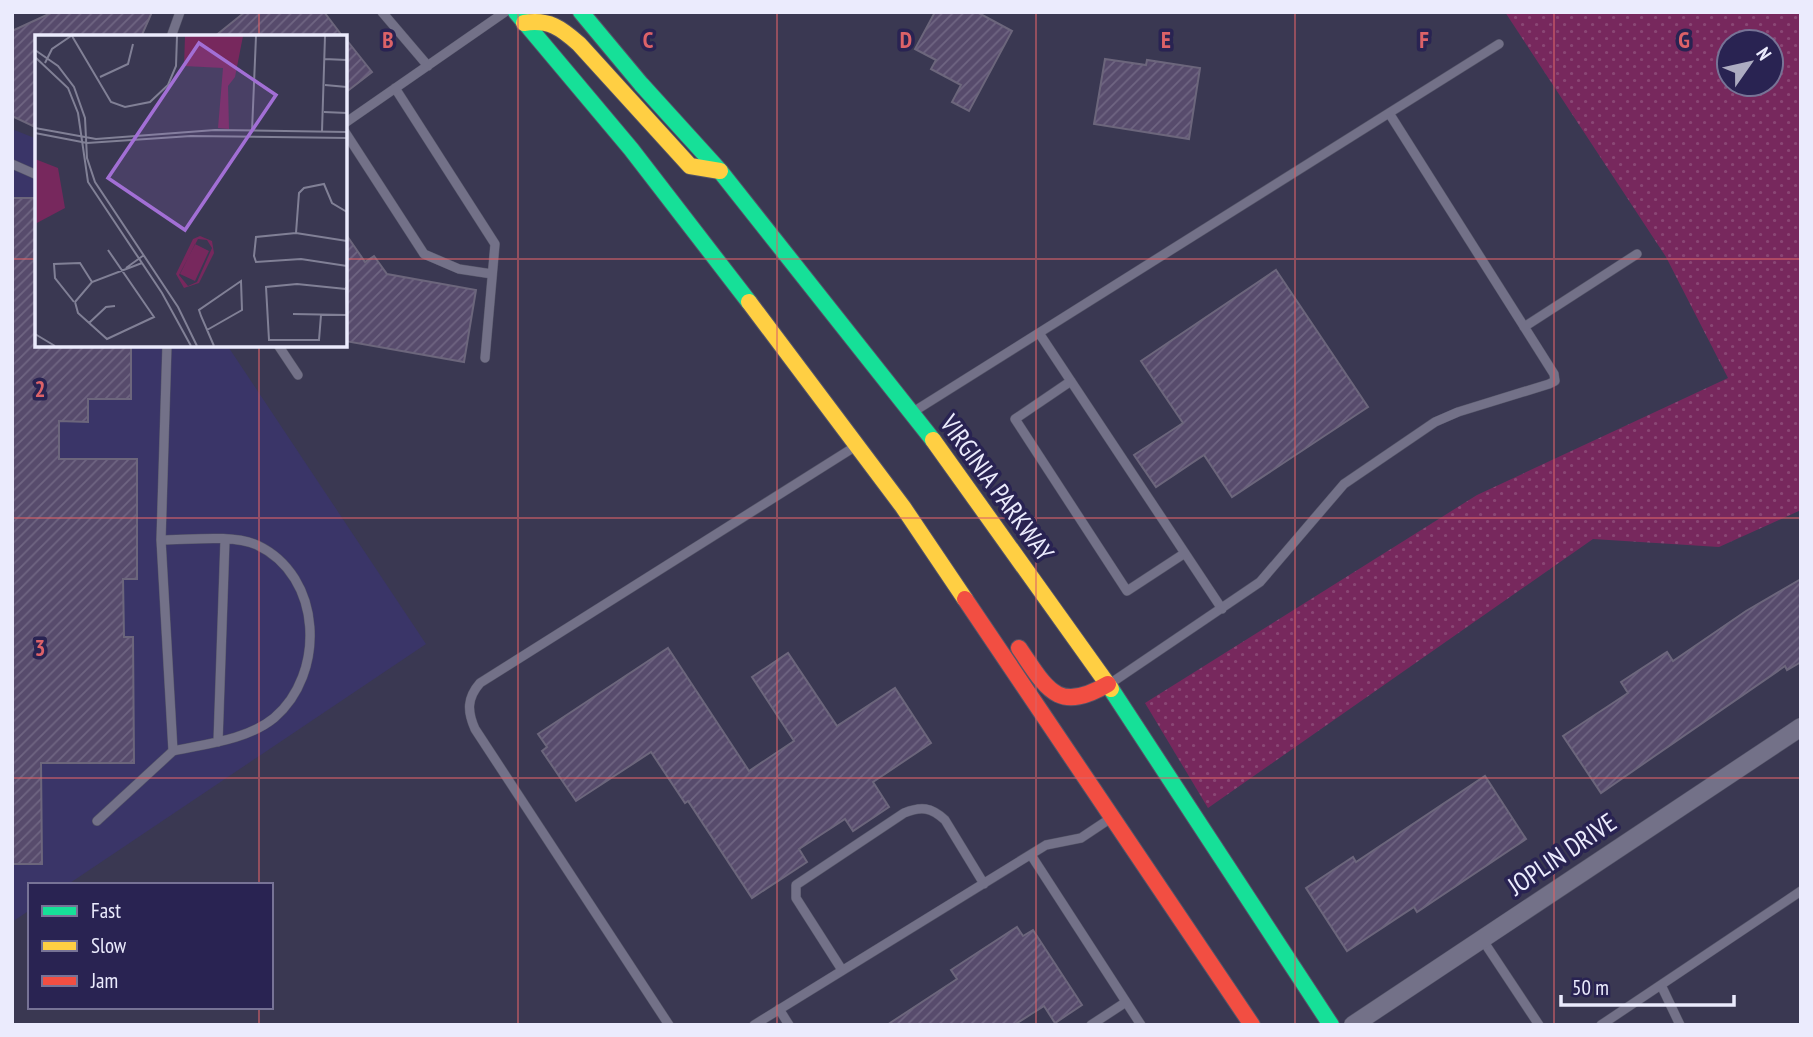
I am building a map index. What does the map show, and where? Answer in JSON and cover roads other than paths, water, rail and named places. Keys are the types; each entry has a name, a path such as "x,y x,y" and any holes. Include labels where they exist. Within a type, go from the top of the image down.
{"main road":[{"name":"VIRGINIA PARKWAY","path":"581,12 641,84 720,171 911,413 1108,684 1331,1025"},
{"path":"520,18 542,19 559,27 579,44 690,166 720,171"},
{"path":"520,18 681,214 858,445 953,581 1252,1025"},
{"path":"953,581 983,599 1052,692 1069,700 1084,697 1108,684"}],"street":[{"name":"JOPLIN DRIVE","path":"1353,1025 1801,727"}],"lane":[{"path":"172,35 180,12"},
{"path":"382,12 428,66"},
{"path":"346,122 505,12"},
{"path":"911,413 1499,44"},
{"path":"395,88 495,244 485,358"},
{"path":"1108,684 1260,582 1344,484 1435,422 1555,381 1554,374 1389,113"},
{"path":"346,134 424,254 459,268 492,274"},
{"path":"12,164 35,173"},
{"path":"1524,327 1637,254"},
{"path":"1039,333 1222,609"},
{"path":"167,346 161,540 173,751"},
{"path":"279,346 298,375"},
{"path":"1071,381 1015,419 1127,591 1185,553"},
{"path":"669,1025 475,729 469,710 470,699 480,683 858,445"},
{"path":"97,821 173,751 218,742 253,730 275,717 303,679 310,614 290,570 256,545 225,540 161,540"},
{"path":"218,742 225,540"},
{"path":"842,971 796,898 796,885 904,813 922,807 936,811 945,820 984,884"},
{"path":"754,1025 1046,845 1082,838 1113,817"},
{"path":"1031,855 1141,1025"},
{"path":"1601,1025 1801,891"},
{"path":"1482,939 1539,1025"},
{"path":"1661,985 1680,1025"},
{"path":"1091,1025 1126,1002"},
{"path":"779,1009 789,1025"}]}
